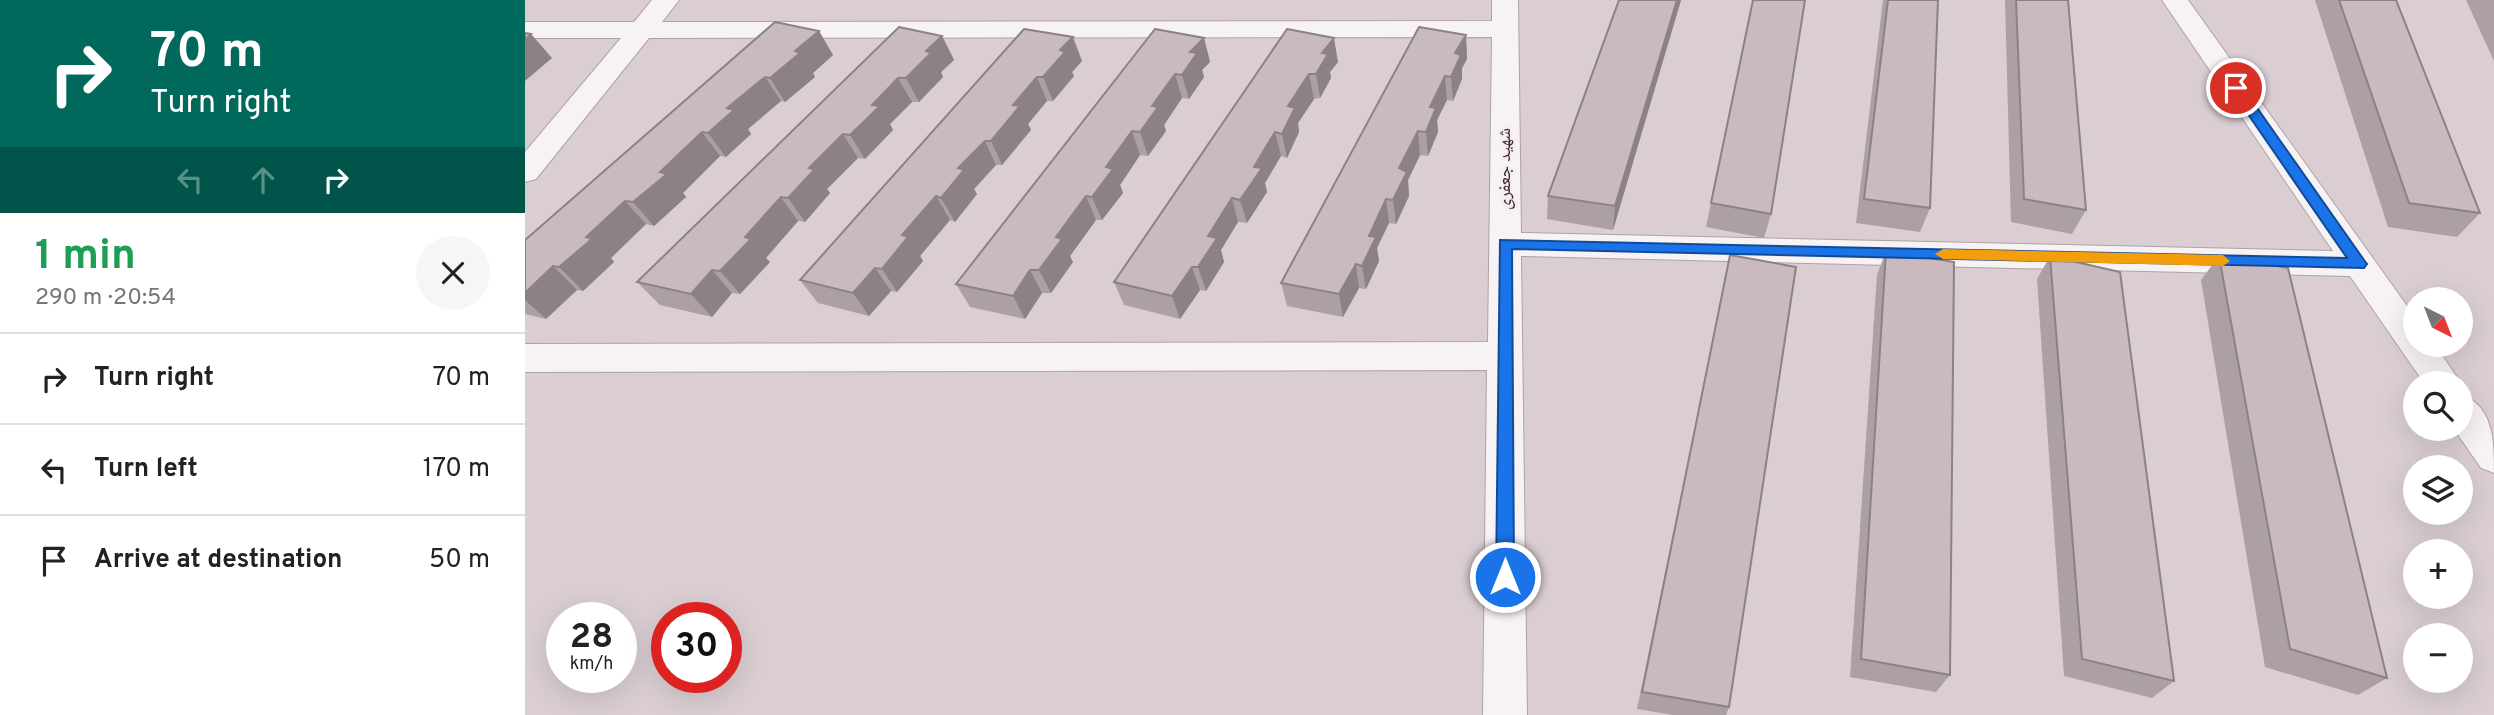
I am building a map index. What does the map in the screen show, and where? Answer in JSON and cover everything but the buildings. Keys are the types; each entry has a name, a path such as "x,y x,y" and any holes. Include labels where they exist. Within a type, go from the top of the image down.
{"street":[{"path":"525,172 666,0"},
{"path":"2175,0 2403,327"},
{"path":"525,30 1505,15"},
{"name":"شهید جعفری","path":"1505,15 1505,715"},
{"path":"1505,244 2359,264"},
{"path":"525,358 1505,356"},
{"path":"2473,426 2494,457"}],"shaded area":[{"path":"525,0 2494,0 2494,715 525,715"}],"slow traffic":[{"path":"1943,254 2223,261"}],"route":[{"path":"1505,577 1505,244 2359,264 2236,88"}]}
